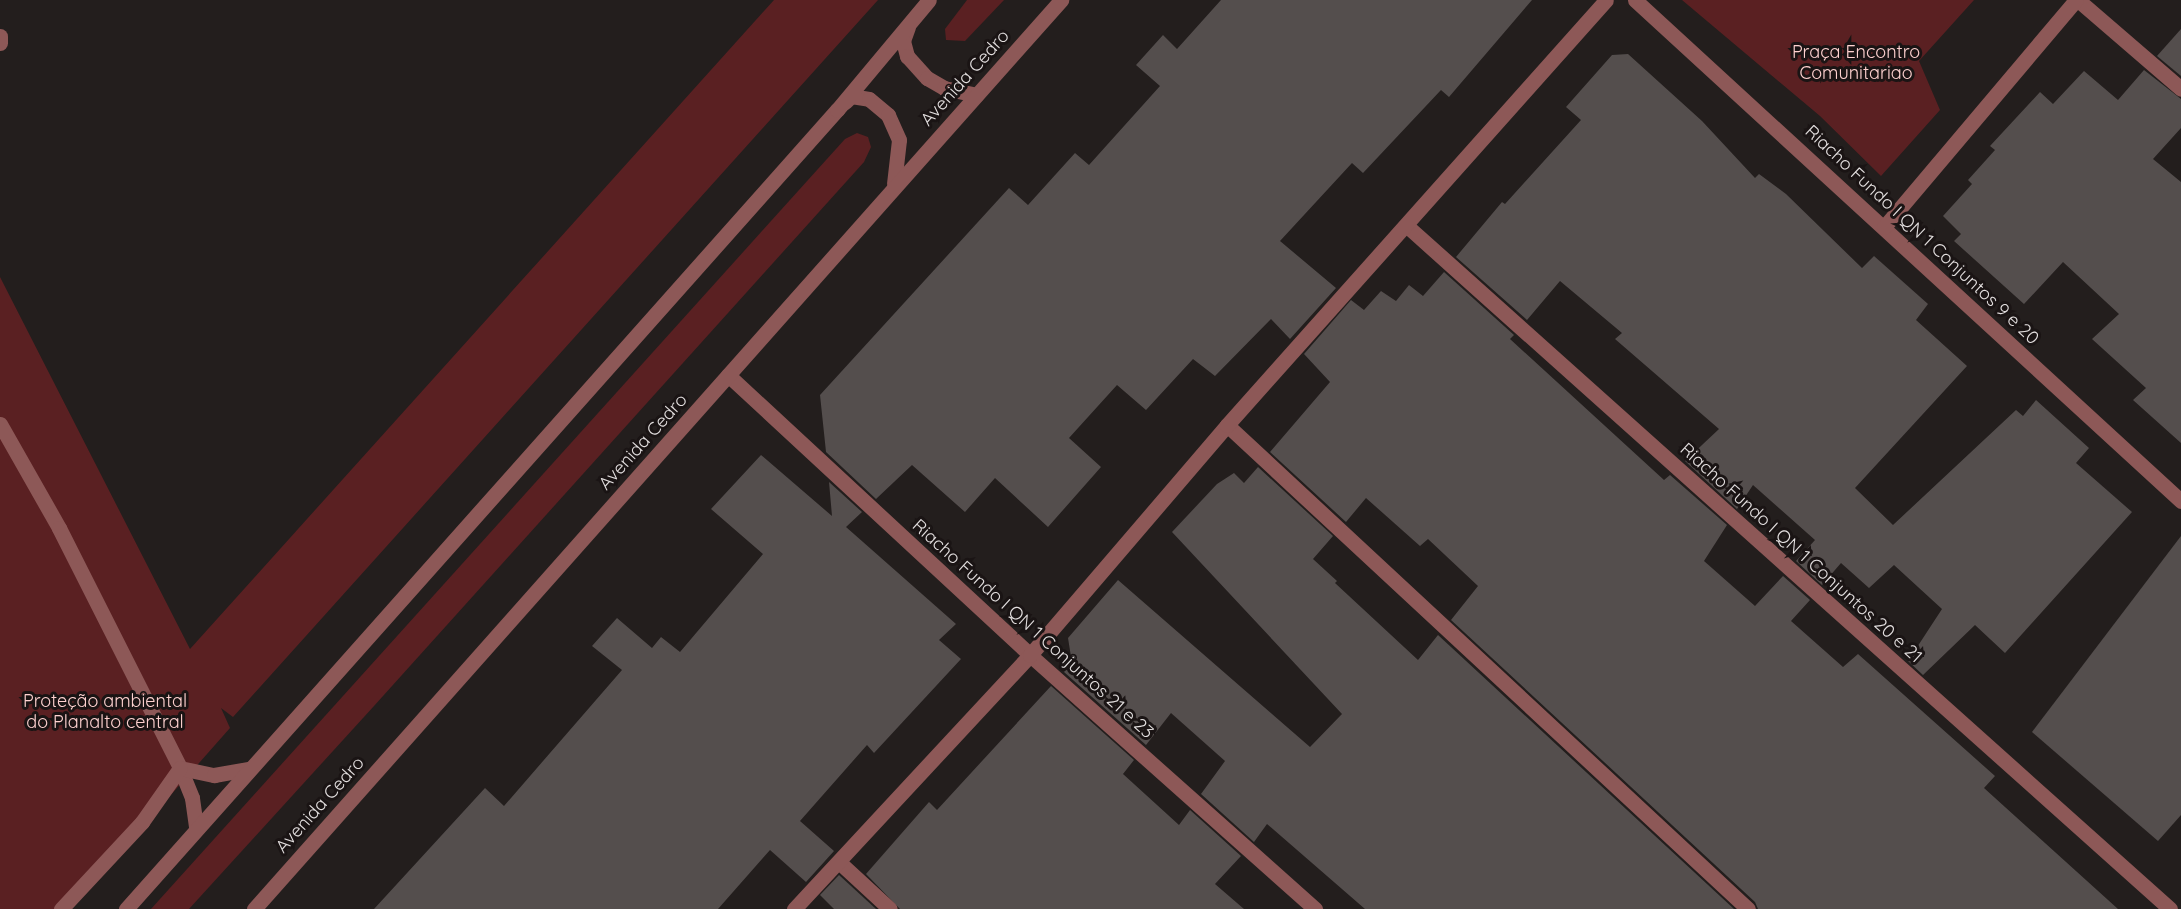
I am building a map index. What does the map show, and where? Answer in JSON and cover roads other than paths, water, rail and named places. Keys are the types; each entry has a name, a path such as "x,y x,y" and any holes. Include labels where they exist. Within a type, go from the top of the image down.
{"street":[{"path":"126,909 248,769 837,110 929,0"},
{"name":"Avenida Cedro","path":"254,909 728,375 894,184 1060,0"},
{"path":"794,909 1030,655 1227,425 1407,226 1606,0"},
{"name":"Riacho Fundo I QN 1 Conjuntos 9 e 20","path":"1635,0 2181,501"},
{"path":"1884,227 2077,0 2181,89"},
{"path":"909,24 903,41 907,56 927,78 944,88 976,95"},
{"path":"0,36 0,43"},
{"path":"837,110 851,96 869,99 888,115 899,140 894,184"},
{"name":"Riacho Fundo I QN 1 Conjuntos 20 e 21","path":"1407,226 2170,909"},
{"name":"Riacho Fundo I QN 1 Conjuntos 21 e 23","path":"728,375 1030,655 1316,909"},
{"path":"0,424 59,528 180,768 192,798 196,828"},
{"path":"1227,425 1748,909"},
{"path":"180,768 214,775 248,769"},
{"path":"61,909 142,822 180,768"},
{"path":"839,862 890,909"}],"park label":[{"name":"Praça Encontro Comunitariao","path":"1856,63"},
{"name":"Proteção ambiental do Planalto central","path":"105,712"}]}
